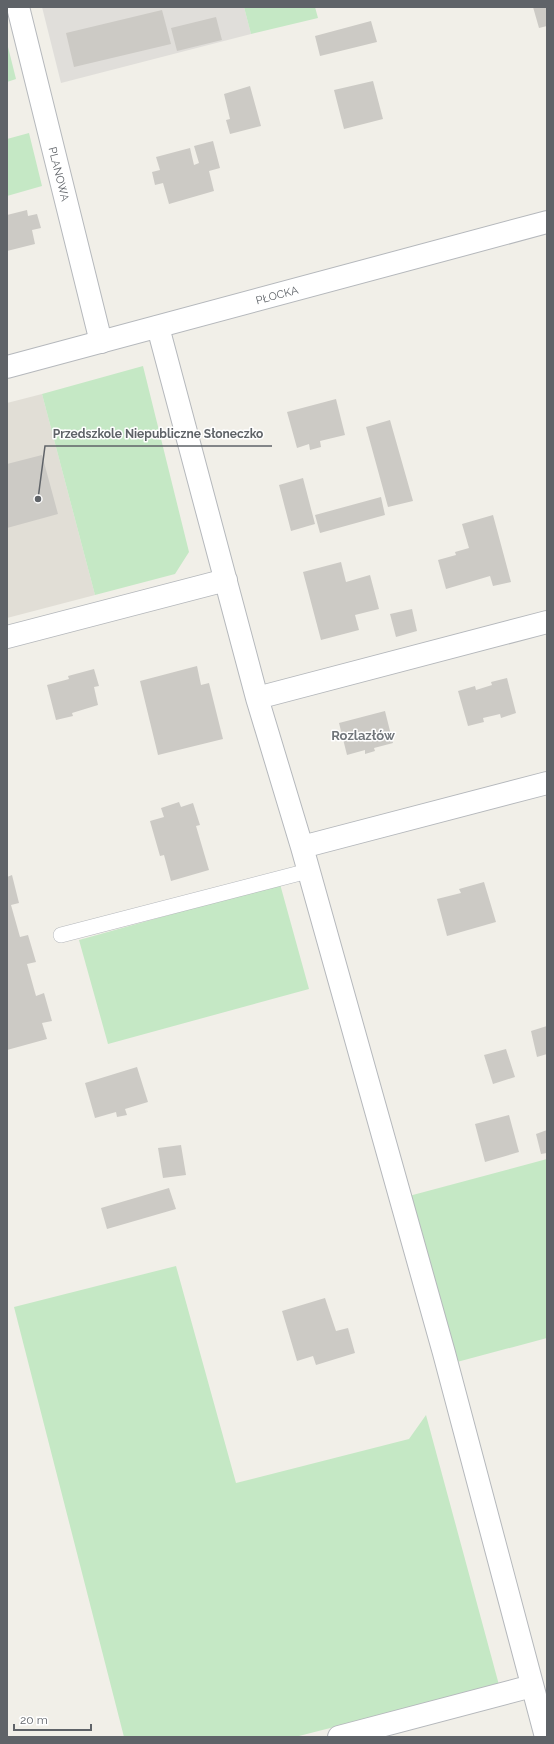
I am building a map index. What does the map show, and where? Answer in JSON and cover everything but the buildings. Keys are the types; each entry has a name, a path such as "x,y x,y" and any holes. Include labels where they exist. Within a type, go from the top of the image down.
{"street":[{"name":"PLANOWA","path":"18,7 101,342"},
{"name":"PŁOCKA","path":"7,367 547,222"},
{"path":"158,327 257,698 302,847 444,1353 546,1737"},
{"path":"7,637 226,580"},
{"path":"257,698 547,622"},
{"path":"302,847 547,783"},
{"path":"339,1737 532,1686"}],"lane":[{"path":"61,935 308,871"}],"shaded area":[{"path":"42,7 244,7 251,34 61,83"},
{"path":"42,394 95,595 7,618 7,403"}],"green space":[{"path":"244,7 315,7 318,18 251,34"},
{"path":"7,43 16,79 7,82"},
{"path":"29,133 42,186 7,196 7,139"},
{"path":"143,366 189,552 175,574 95,595 42,394"},
{"path":"280,884 309,989 108,1044 79,940"},
{"path":"547,1159 547,1338 457,1362 409,1196"},
{"path":"176,1266 236,1483 409,1439 426,1415 499,1685 295,1737 124,1737 14,1307"}],"place":[{"name":"Przedszkole Niepubliczne Słoneczko","path":"38,499"}],"district":[{"name":"Rozlazłów","path":"363,735"}]}
